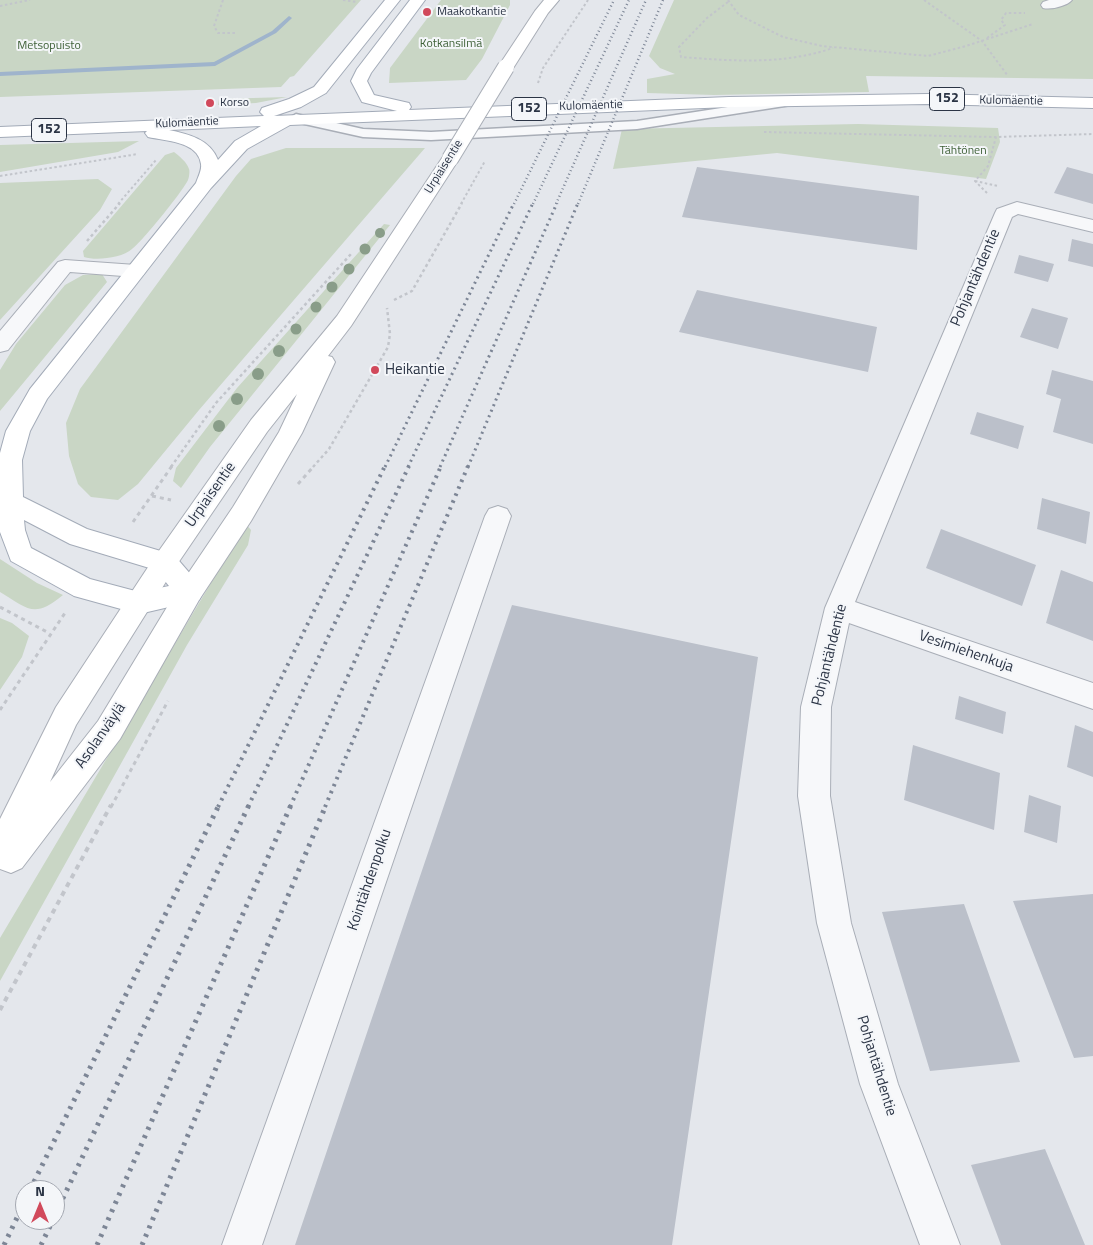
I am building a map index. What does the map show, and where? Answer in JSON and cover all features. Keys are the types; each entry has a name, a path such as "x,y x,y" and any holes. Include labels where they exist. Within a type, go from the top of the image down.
{"main road":[{"path":"220,121 282,108 320,90 393,0"},
{"path":"418,0 362,72 359,81 368,98 429,113"},
{"name":"Urpiaisentie","path":"138,603 259,426 344,321 450,159 544,4"},
{"name":"Kulomäentie","path":"0,132 97,129 220,121 800,100 928,99 1093,103"},
{"path":"12,502 79,537 165,562 190,592 138,603 83,588 20,554 12,530 10,460 18,431 38,395 205,184 241,145 260,133 296,118"},
{"path":"97,129 151,133 181,138 199,147 207,155 210,166 205,184"},
{"name":"Urpiaisentie","path":"190,592 242,514 290,433 344,321"},
{"name":"Asolanväylä","path":"0,871 109,730 190,592"},
{"path":"0,853 66,716 138,603"}],"street":[{"path":"1048,5 1065,0"},
{"path":"1017,208 1093,226"},
{"name":"Pohjantähdentie","path":"940,1245 879,1084 834,923 814,796 816,707 839,608 927,393 1004,213 1017,208"},
{"path":"0,345 65,266 136,271"},
{"name":"Kointähdenpolku","path":"242,1245 498,516"},
{"name":"Vesimiehenkuja","path":"839,608 1093,696"}],"lane":[{"path":"296,118 363,133 432,136 638,125 800,100"}],"path":[{"path":"0,4 30,0"},
{"path":"223,0 214,26 218,33 235,33"},
{"path":"538,83 543,68 588,0"},
{"path":"924,0 982,41 1010,79"},
{"path":"835,48 777,61 681,57 679,47 707,18 728,1 739,15 783,36 835,48 928,56 982,41 1005,25 1001,20 1006,12 1026,14 1048,5"},
{"path":"996,137 988,166 975,181 984,191 1017,208"},
{"path":"0,176 145,153"},
{"path":"387,304 412,291 489,154"},
{"path":"65,266 158,157"},
{"path":"134,521 216,403 353,251"},
{"path":"292,491 329,449 388,347 390,334 387,304 392,295"},
{"path":"0,607 49,633 0,710"},
{"path":"0,1010 172,694"}],"green space":[{"name":"Metsopuisto","path":"0,0 361,0 294,76 290,77 281,87 0,97"},
{"name":"Kotkansilmä","path":"441,0 510,0 510,5 482,59 466,80 389,83 390,68"},
{"path":"674,0 1093,0 1093,79 866,76 869,92 714,95 647,93 647,79 675,74 660,68 649,56"},
{"path":"287,97 256,103 218,105 219,99"},
{"name":"Tähtönen","path":"858,124 998,128 1000,142 986,179 777,153 613,169 622,129"},
{"path":"139,141 118,152 0,172 0,145"},
{"path":"286,148 425,148 199,410 138,484 118,500 91,497 78,484 69,456 66,423 80,389 236,176 251,159"},
{"path":"174,152 188,166 188,179 185,186 153,227 137,244 122,255 102,259 84,257 83,251 165,155"},
{"path":"98,179 112,189 100,210 0,320 0,183"},
{"path":"384,224 390,225 210,447 181,488 173,481 176,468 237,388"},
{"path":"102,274 107,282 0,411 0,370 16,344 65,285 83,275"},
{"path":"246,524 251,530 248,545 187,645 0,981 0,938"},
{"path":"0,559 37,583 63,595 45,607 38,609 31,609 18,603 0,592"},
{"path":"0,618 12,623 29,636 22,657 0,690"}],"building":[{"path":"697,167 919,196 917,250 682,217"},
{"path":"1067,167 1093,174 1093,204 1054,193"},
{"path":"1072,239 1093,244 1093,267 1068,261"},
{"path":"1019,255 1054,264 1048,282 1014,273"},
{"path":"697,290 877,327 868,372 679,332"},
{"path":"1032,308 1068,318 1058,349 1020,337"},
{"path":"1052,370 1093,381 1093,444 1053,432 1061,399 1046,394"},
{"path":"977,412 1024,426 1018,449 970,434"},
{"path":"1042,498 1090,512 1086,544 1037,529"},
{"path":"941,529 1036,565 1022,606 926,568"},
{"path":"1061,570 1093,582 1093,641 1046,623"},
{"path":"512,605 758,657 672,1245 295,1245"},
{"path":"959,696 1006,712 1003,734 955,719"},
{"path":"1075,725 1093,732 1093,777 1067,767"},
{"path":"913,745 1000,773 994,830 904,800"},
{"path":"1029,795 1061,806 1057,843 1024,832"},
{"path":"1093,894 1093,1056 1074,1058 1013,901"},
{"path":"964,904 1020,1062 930,1071 882,912"},
{"path":"1045,1149 1085,1245 1001,1245 971,1165"}],"waterway":[{"path":"0,74 215,64 274,32 289,18"}],"railway":[{"path":"514,204 614,0"},
{"path":"533,204 629,0"},
{"path":"556,204 646,0"},
{"path":"578,204 663,0"},
{"path":"385,467 514,203"},
{"path":"408,467 533,203"},
{"path":"440,467 557,203"},
{"path":"468,467 578,203"},
{"path":"218,807 385,466"},
{"path":"248,807 409,466"},
{"path":"290,807 441,466"},
{"path":"325,807 468,466"},
{"path":"35,1180 219,805"},
{"path":"65,1194 249,805"},
{"path":"97,1245 291,805"},
{"path":"142,1245 326,805"},
{"path":"4,1245 15,1222"},
{"path":"41,1245 48,1230"}],"place":[{"name":"Maakotkantie","path":"427,12"},
{"name":"Korso","path":"210,103"},
{"name":"Heikantie","path":"375,370"}]}
